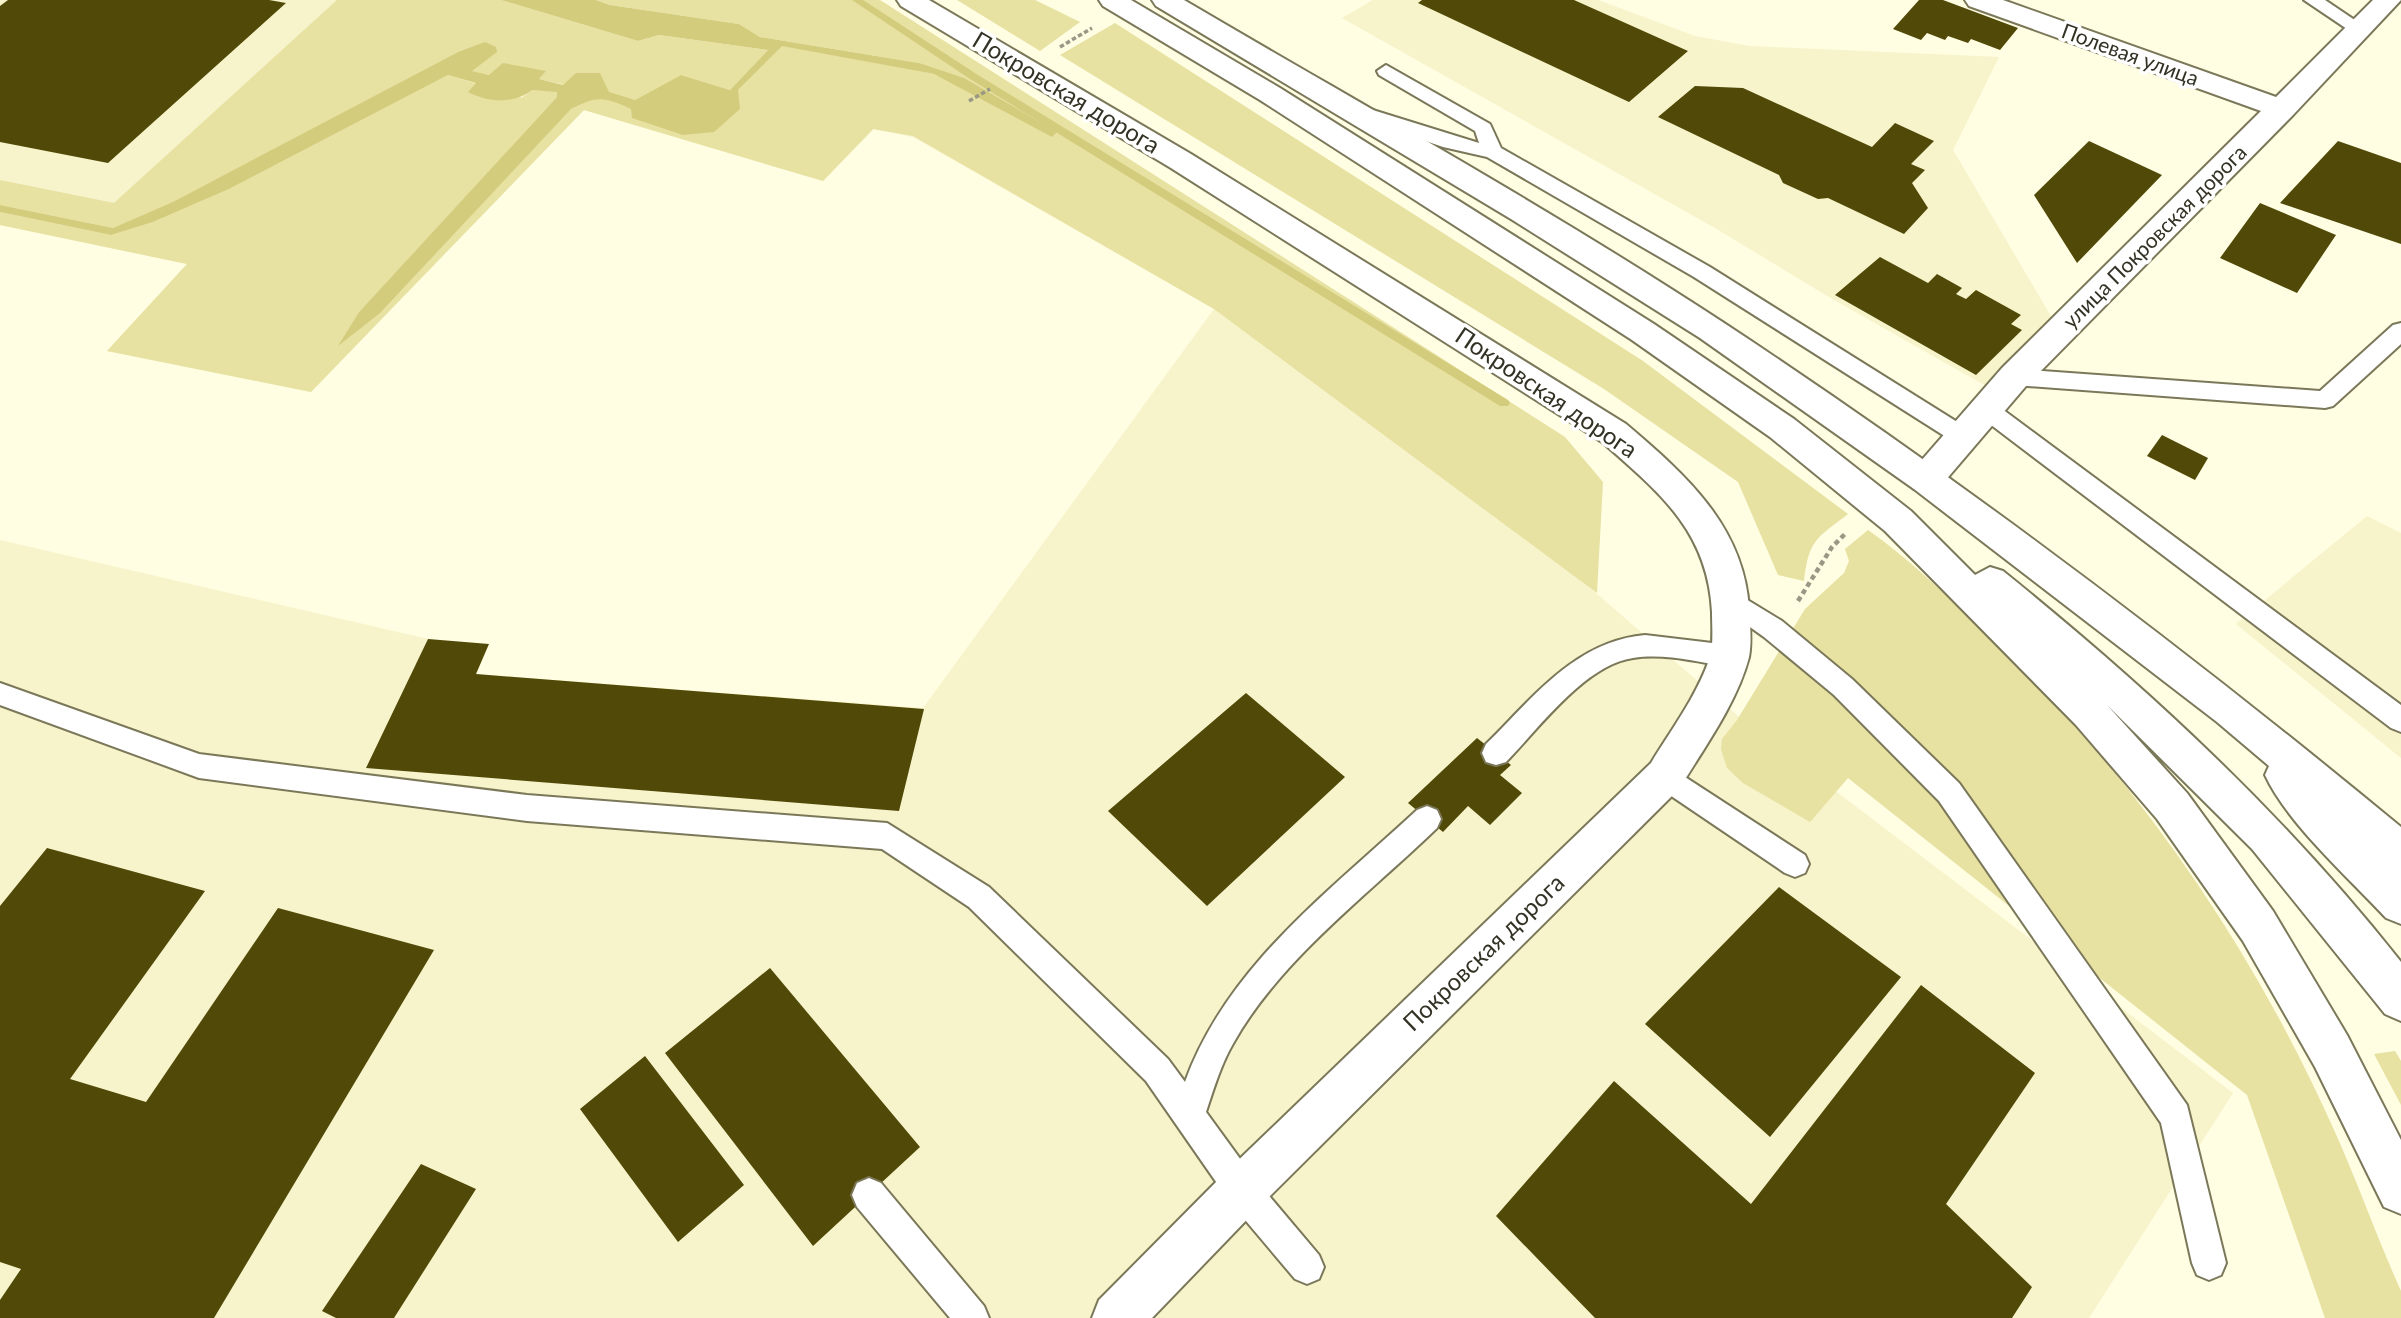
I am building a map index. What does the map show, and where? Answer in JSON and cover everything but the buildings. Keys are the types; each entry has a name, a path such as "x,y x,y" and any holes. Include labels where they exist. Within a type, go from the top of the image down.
{"main road":[{"name":"Покровская дорога","path":"910,0 1181,161 1615,433 1666,477 1714,536 1732,590 1730,656 1692,731 1665,776 1242,1190 1117,1318"},
{"path":"1112,0 1270,94 1643,332 1782,428 1898,521 2090,713 2172,806 2264,938 2331,1051 2401,1190"},
{"path":"1165,0 1352,110 1711,330 1926,479 2231,710 2401,853"},
{"name":"Полевая улица","path":"1978,0 2283,109"},
{"name":"улица Покровская дорога","path":"1926,479 2014,377 2283,109 2388,0"},
{"path":"1898,521 1968,565 2161,726 2234,799 2314,888 2401,999"},
{"path":"2231,710 2325,823 2401,904"}],"lane":[{"path":"2313,0 2359,29"},
{"path":"1386,71 1483,128 1493,152"},
{"path":"1352,110 1450,143 1493,152 1702,272 1962,436"},
{"path":"2014,377 2325,400 2401,331"},
{"path":"1986,409 2401,720"},
{"path":"1731,600 1773,629 1843,687 1949,792 2176,1116 2209,1263"},
{"path":"1496,753 1581,670 1618,649 1668,646 1730,656"},
{"path":"0,694 199,766 527,807 887,836 979,897 1157,1070 1242,1190 1307,1267"},
{"path":"1665,776 1795,864"},
{"path":"1188,1117 1208,1064 1230,1020 1268,972 1427,819"},
{"path":"869,1195 972,1318"}],"path":[{"path":"969,101 992,88"}],"shaded area":[{"path":"0,0 449,0 901,99 1200,250 1746,723 2233,1093 2089,1318 0,1318 0,540 428,639 476,674 923,708 1214,309 913,137 874,129 823,181 584,110 311,392 107,351 187,264 0,225"},
{"path":"337,0 501,0 638,41 659,35 768,50 730,90 681,75 635,100 539,79 545,72 489,75 471,71 458,52 173,203 113,228 0,205 0,180 114,203"},
{"path":"501,0 596,0 610,5 739,24 760,37 919,63 964,78 1057,132 1052,137 934,74 782,46 738,90 740,109 714,132 683,135 632,118 631,109 614,102 601,99 588,101 571,109 380,313 338,346 359,312 557,97 557,92 532,90 517,98 493,100 468,92 476,83 448,75 229,189 153,222 111,235 0,212 0,205 113,228 173,202 458,52 485,42 496,47 497,52 472,71 489,75 503,63 546,71 539,79 563,85 576,73 600,73 609,92 635,100 681,75 730,90 768,50 659,35 638,41"},
{"path":"596,0 880,0 1565,437 1603,482 1597,593 1214,309 913,136 873,129 823,181 584,110 311,392 107,351 187,264 0,225 0,212 111,235 153,222 229,189 448,75 522,98 532,90 557,91 557,97 359,312 340,344 571,109 591,99 609,99 632,109 738,90 782,45 934,74 1057,133 919,63 760,37 739,24 610,5"},
{"path":"957,0 1035,0 1080,22 1040,51"},
{"path":"1373,0 1598,0 1695,36 1749,46 1999,57 1953,150 2052,318 1986,386 1829,297 1715,228 1342,18"},
{"path":"1115,23 1643,361 1848,514 1816,541 1808,556 1804,581 1778,575 1738,482 1604,389 1060,55"},
{"path":"2367,516 2401,533 2401,758 2236,624"},
{"path":"1868,530 1925,576 2034,682 2087,739 2182,861 2264,991 2301,1060 2343,1150 2401,1291 2401,1318 2325,1318 2247,1095 1848,778 1810,822 1743,783 1727,768 1721,749 1722,739 1737,720 1805,609 1844,573 1849,561 1845,549"},
{"path":"2395,1051 2401,1061 2401,1105 2374,1054"}],"waterway":[{"path":"857,0 974,77 1504,403"}]}
